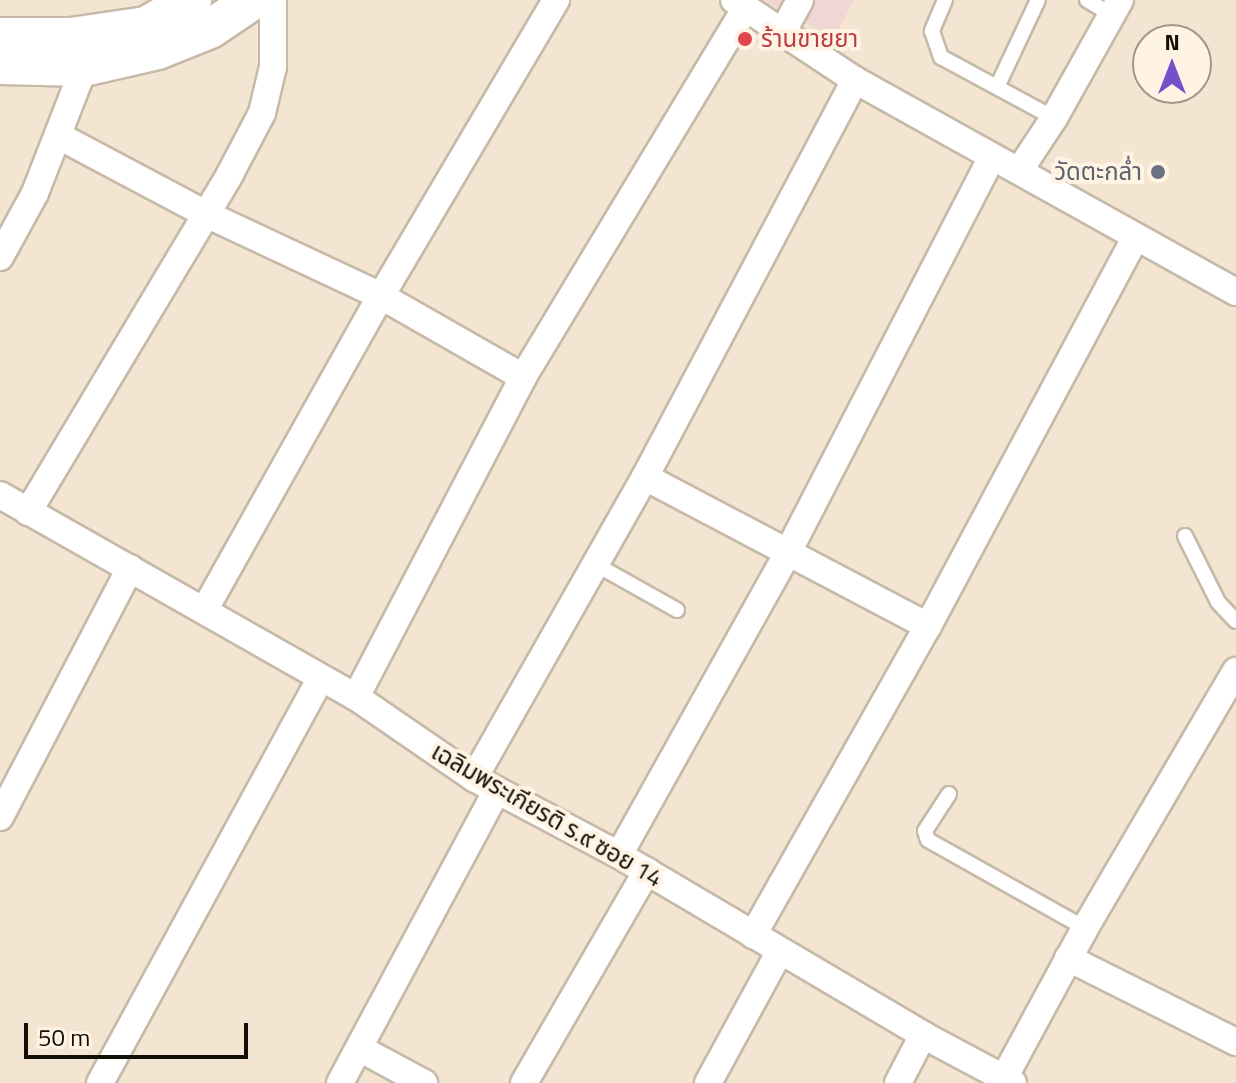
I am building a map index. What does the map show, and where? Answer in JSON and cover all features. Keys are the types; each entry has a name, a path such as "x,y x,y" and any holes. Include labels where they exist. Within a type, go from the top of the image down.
{"main road":[{"path":"0,37 71,37 146,26 192,0"},
{"path":"0,65 84,67 158,50 197,34 253,0"}],"street":[{"path":"28,512 206,214 262,113 273,67 273,0"},
{"path":"205,609 381,296 556,0"},
{"path":"783,31 800,0"},
{"path":"356,697 523,377 740,4 855,80 1236,292"},
{"path":"1019,171 1054,118 1116,8"},
{"path":"0,257 35,193 84,67"},
{"path":"340,1083 595,564 645,477 855,80"},
{"path":"59,136 206,214 381,296 523,377"},
{"path":"619,855 787,554 991,158"},
{"path":"753,935 928,626 1135,238"},
{"path":"645,477 928,626"},
{"name":"เฉลิมพระเกียรติ ร.๙ ซอย 14","path":"0,495 356,697 485,784 619,855 923,1035 1009,1081"},
{"path":"0,817 130,568"},
{"path":"1009,1081 1068,958 1236,671"},
{"path":"100,1083 321,678"},
{"path":"524,1083 647,871"},
{"path":"708,1083 780,951"},
{"path":"1068,958 1236,1042"},
{"path":"898,1083 923,1035"},
{"path":"359,1048 424,1083"}],"lane":[{"path":"945,0 932,31 941,57 1054,118"},
{"path":"997,87 1038,0"},
{"path":"1087,0 1116,8"},
{"path":"1185,536 1218,602 1236,621"},
{"path":"595,564 677,610"},
{"path":"949,794 925,831 928,840 1085,928"}],"shaded area":[{"path":"763,0 854,0 834,39"}],"place":[{"name":"ร้านขายยา","path":"745,39"},
{"name":"วัดตะกล่ำ","path":"1158,172"}]}
